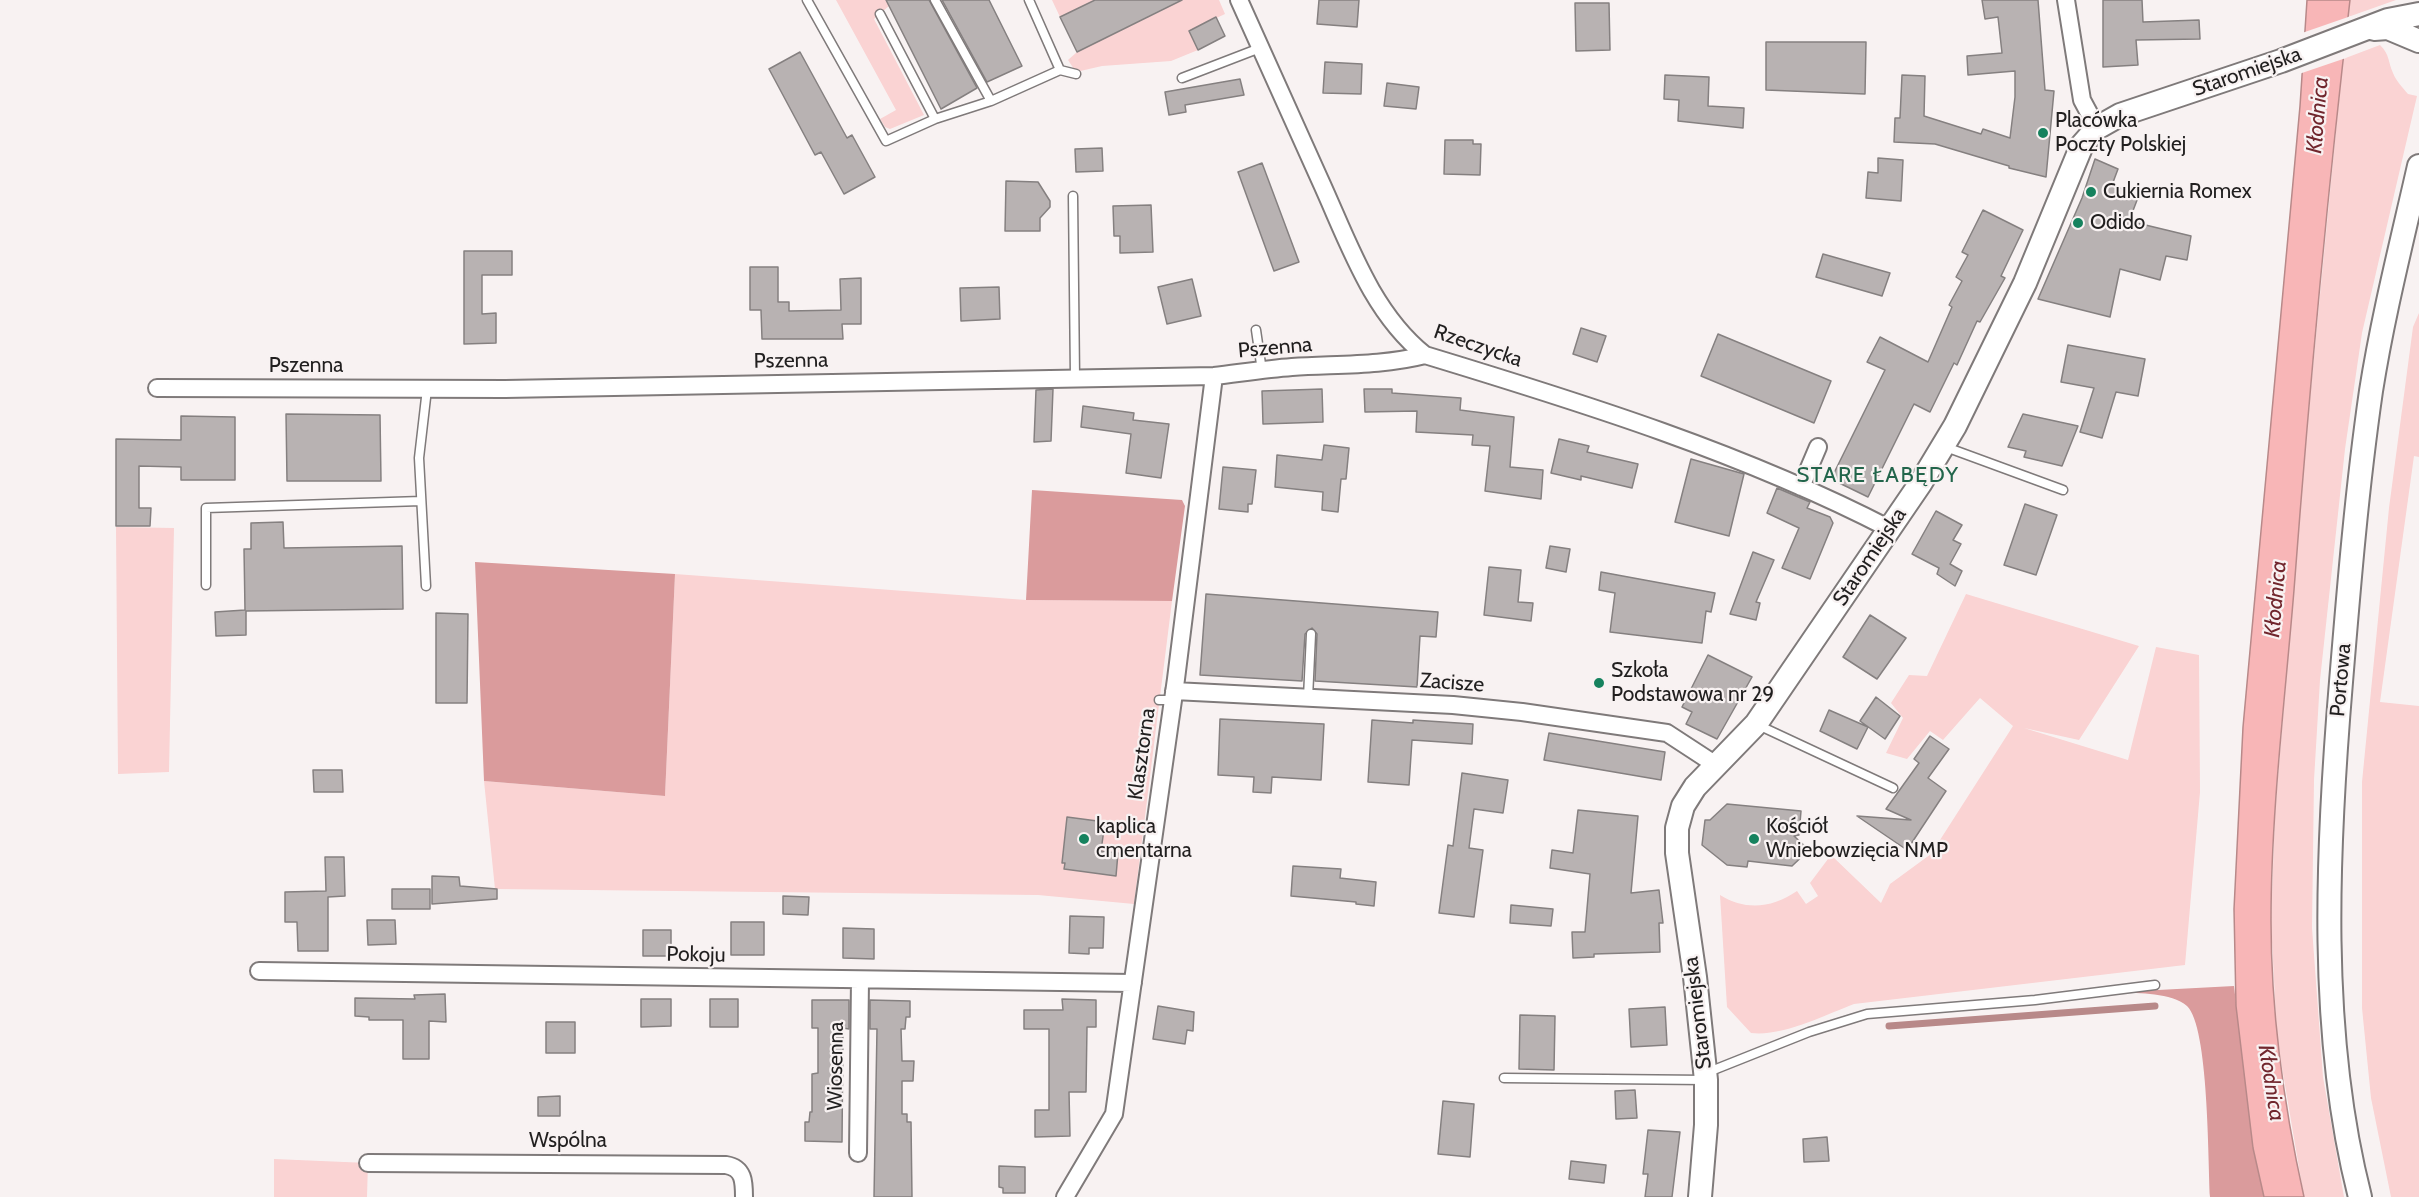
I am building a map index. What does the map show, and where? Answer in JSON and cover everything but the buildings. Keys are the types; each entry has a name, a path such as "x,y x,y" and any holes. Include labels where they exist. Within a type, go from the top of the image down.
{"street":[{"name":"Rzeczycka","path":"1239,0 1365,277 1394,325 1425,355 1760,468 1890,529"},
{"path":"2066,0 2082,100 2097,128"},
{"name":"Staromiejska","path":"1700,1197 1707,1125 1706,1077 1695,977 1678,870 1676,834 1686,798 1756,724 1890,529 1942,446 2025,283 2082,145 2097,128 2120,115 2266,66 2370,29 2388,20 2419,14"},
{"name":"Staromiejska","path":"2370,29 2388,28 2419,41"},
{"name":"Portowa","path":"2360,1197 2346,1130 2339,1068 2331,968 2329,863 2353,541 2368,414 2389,295 2419,166"},
{"name":"Pszenna","path":"157,388 427,389 1214,376 1262,370 1390,363 1412,360 1425,355"},
{"name":"Klasztorna","path":"1065,1197 1114,1114 1133,983 1168,697 1214,376"},
{"path":"1802,487 1818,447"},
{"name":"Zacisze","path":"1168,697 1308,698 1511,710 1667,733 1716,765"},
{"name":"Pokoju","path":"260,971 1133,983"},
{"name":"Wiosenna","path":"858,1153 860,980"},
{"name":"Wspólna","path":"368,1163 726,1165 733,1166 742,1176 744,1197"}],"lane":[{"path":"807,0 886,141 935,119 991,102 1060,70 1076,74"},
{"path":"935,0 991,102"},
{"path":"1029,0 1060,70"},
{"path":"880,14 935,119"},
{"path":"1182,78 1260,48"},
{"path":"1073,196 1075,378"},
{"path":"1256,330 1262,370"},
{"path":"426,586 419,458 427,389"},
{"path":"1942,446 2063,490"},
{"path":"206,585 206,508 421,501"},
{"path":"1308,698 1311,634"},
{"path":"1756,724 1893,788"},
{"path":"1504,1078 1706,1077 1809,1032 1867,1014 2035,1000 2155,985"}],"shaded area":[{"path":"836,0 887,0 889,6 874,19 924,115 890,129 885,127 880,119 896,110"},
{"path":"1052,0 1095,0 1060,17"},
{"path":"1158,0 1219,0 1225,14 1189,31 1198,50 1171,61 1102,66 1076,72 1068,60 1077,52 1163,10"},
{"path":"2350,0 2396,0 2348,17"},
{"path":"2380,45 2387,55 2398,82 2408,94 2417,96 2362,333 2345,449 2320,680 2314,780 2312,928 2323,1077 2344,1197 2304,1197 2277,1038 2271,922 2275,813 2306,439 2343,59"},
{"path":"2419,313 2419,457 2414,456 2380,702 2419,706 2419,1197 2391,1197 2371,1098 2362,1008 2362,782 2389,508 2413,327"},
{"path":"1032,490 1182,500 1185,506 1172,601 1026,600"},
{"path":"116,527 174,528 169,772 118,774"},
{"path":"475,562 675,574 665,796 484,781"},
{"path":"675,574 1026,600 1172,601 1134,904 1038,895 495,889 484,781 665,796"},
{"path":"1966,594 2139,646 2079,740 2024,728 2128,760 2156,647 2199,655 2200,792 2185,965 1854,1004 1776,1032 1751,1033 1727,1007 1720,895 1739,904 1759,905 1778,901 1797,891 1806,904 1818,896 1810,883 1831,855 1881,903 1890,884 1931,854 2013,726 1980,698 1943,740 1930,731 1907,759 1886,753 1903,718 1891,703 1909,675 1927,676"},
{"path":"2234,986 2253,1148 2264,1197 2210,1197 2208,1126 2200,1040 2194,1019 2187,1006 2164,996 2120,992"},
{"path":"274,1159 368,1163 367,1197 274,1197"}],"water":[{"name":"Kłodnica","path":"2307,0 2350,0 2312,368 2273,838 2271,921 2276,1025 2290,1129 2304,1197 2264,1197 2253,1148 2236,1006 2234,909 2243,727 2300,106"}],"pier":[{"path":"2351,16 2346,58 2299,74 2302,33"}],"waterway":[{"path":"1889,1026 2155,1006"}],"place":[{"name":"Placówka Poczty Polskiej","path":"2043,133"},
{"name":"Cukiernia Romex","path":"2091,192"},
{"name":"Odido","path":"2078,223"},
{"name":"Szkoła Podstawowa nr 29","path":"1599,683"},
{"name":"kaplica cmentarna","path":"1084,839"},
{"name":"Kościół Wniebowzięcia NMP","path":"1754,839"}],"district":[{"name":"STARE ŁABĘDY","path":"1878,476"}]}
